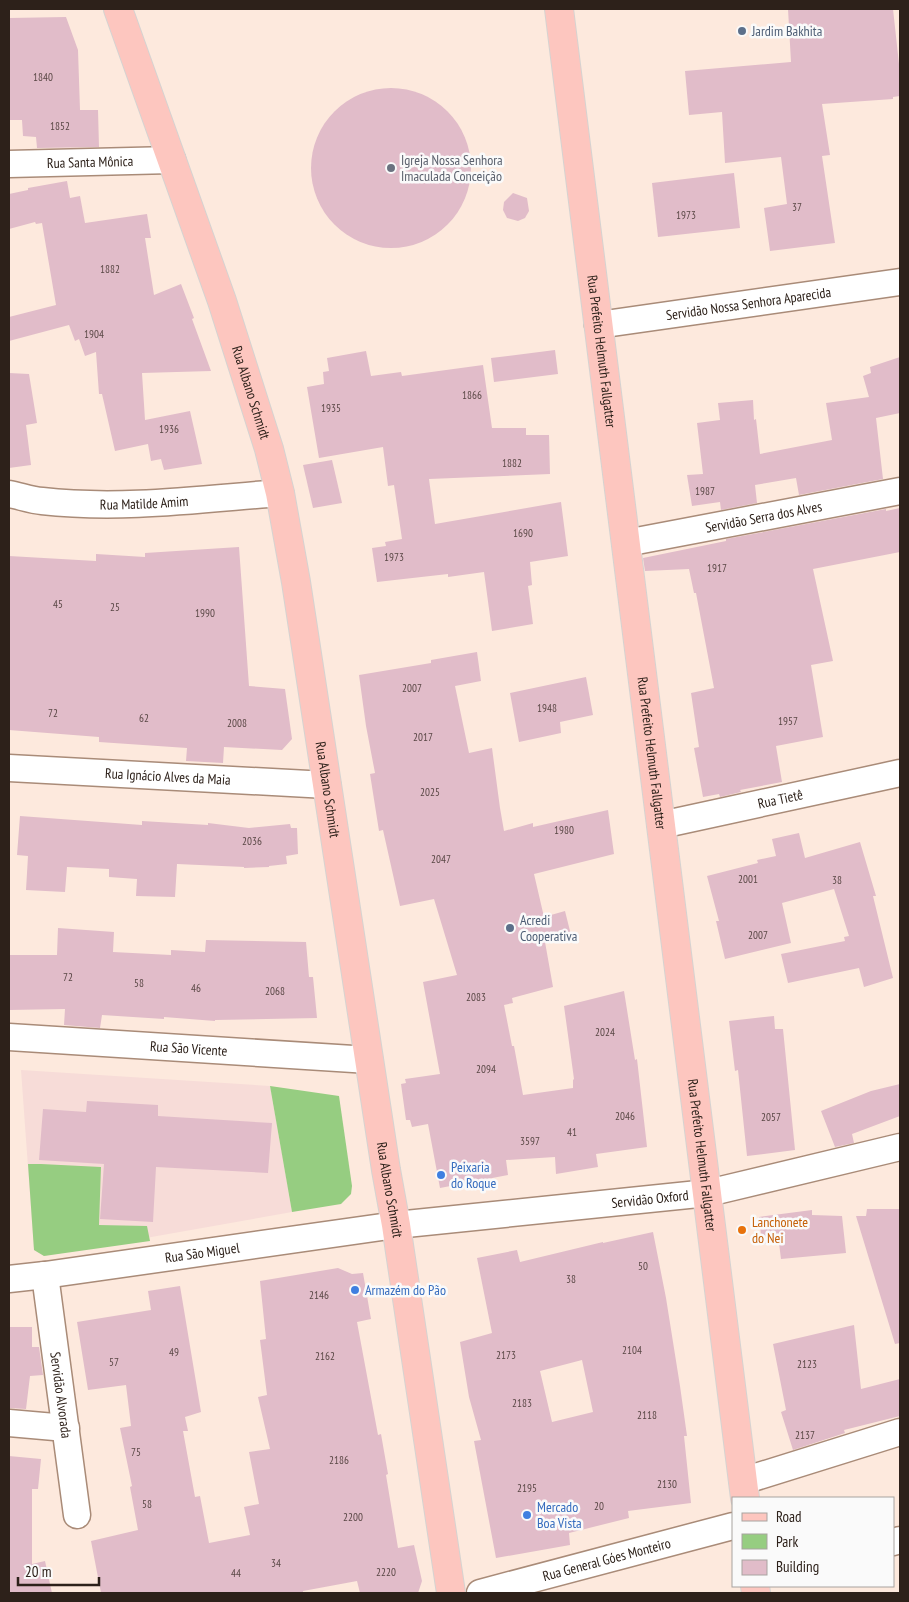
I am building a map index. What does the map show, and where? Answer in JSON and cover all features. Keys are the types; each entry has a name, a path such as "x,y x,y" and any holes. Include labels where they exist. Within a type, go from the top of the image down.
{"main road":[{"name":"Rua Albano Schmidt","path":"118,9 222,301 269,449 280,493 296,582 451,1593"},
{"name":"Rua Prefeito Helmuth Fallgatter","path":"559,9 744,1490"}],"street":[{"name":"Rua Santa Mônica","path":"9,164 172,160"},
{"name":"Servidão Nossa Senhora Aparecida","path":"598,325 900,282"},
{"name":"Servidão Serra dos Alves","path":"626,543 900,491"},
{"name":"Rua Matilde Amim","path":"9,494 41,501 98,504 150,503 280,493"},
{"name":"Rua Ignácio Alves da Maia","path":"9,768 327,785"},
{"name":"Rua Tietê","path":"661,824 900,773"},
{"name":"Rua São Vicente","path":"9,1037 369,1060"},
{"name":"Servidão Oxford","path":"396,1226 708,1193 900,1146"},
{"name":"Rua São Miguel","path":"9,1279 45,1276 396,1226"},
{"name":"Servidão Alvorada","path":"45,1276 77,1515"},
{"path":"9,1423 66,1428"},
{"path":"744,1490 900,1432"},
{"name":"Rua General Góes Monteiro","path":"480,1593 732,1526"}],"shaded area":[{"path":"21,1070 270,1086 292,1212 44,1256 34,1250"}],"green space":[{"path":"270,1086 339,1096 352,1186 351,1194 341,1204 292,1212"},
{"path":"28,1164 101,1167 99,1225 147,1226 150,1241 44,1256 34,1250"}],"building":[{"path":"788,9 893,9 900,64 900,96 893,97 893,99 822,104 830,155 822,156 835,243 770,251 764,208 787,204 781,157 725,163 722,112 689,115 685,71 791,62"},
{"path":"66,17 78,50 80,110 98,110 99,147 37,148 36,137 23,136 22,120 9,120 9,18"},
{"name":"Igreja Nossa Senhora Imaculada Conceição","path":"391,88 407,90 428,98 447,112 457,124 467,145 471,168 469,184 461,205 447,224 435,234 414,244 391,248 375,246 354,238 335,224 325,212 315,191 311,168 313,152 321,131 335,112 347,102 368,92"},
{"path":"734,173 740,228 658,237 652,183"},
{"path":"67,181 70,198 80,196 85,223 147,214 151,238 145,238 154,295 181,284 211,371 142,373 145,420 190,411 202,464 164,470 161,459 151,461 148,444 115,451 102,394 99,394 96,352 85,356 79,339 75,341 69,325 9,341 9,317 56,305 42,223 36,224 35,222 9,229 9,194 28,190 28,188"},
{"path":"513,193 527,198 529,211 525,218 518,221 507,218 503,210 504,202"},
{"path":"555,350 558,374 494,382 491,358"},
{"path":"366,351 371,376 401,372 402,376 483,365 492,428 526,428 526,435 549,435 550,474 429,479 435,524 561,502 568,556 530,562 532,585 528,586 533,624 492,631 484,572 448,577 448,574 377,582 372,548 386,546 385,542 402,539 394,485 388,486 383,447 319,458 307,387 324,384 323,372 329,371 327,358"},
{"path":"900,357 900,413 876,418 883,479 799,495 796,478 755,485 757,503 721,510 720,502 692,506 687,475 703,474 697,423 720,420 718,403 753,400 754,420 756,419 760,454 832,440 826,403 869,397 863,376 871,373 870,367"},
{"path":"9,373 29,374 37,423 26,425 31,465 9,468"},
{"path":"332,460 342,503 313,508 303,465"},
{"path":"900,508 900,552 813,569 833,661 811,665 823,737 776,746 782,782 740,790 741,792 720,797 719,794 703,797 694,748 699,747 691,693 714,688 696,593 694,593 689,569 645,571 643,558 726,541 726,539"},
{"path":"239,547 249,686 285,689 292,739 282,750 224,747 223,763 186,761 187,748 99,742 99,737 9,730 9,556 96,561 96,554 145,557 145,553"},
{"path":"477,652 481,681 455,686 469,753 492,748 504,831 533,823 533,827 608,810 614,854 534,874 544,917 565,911 571,935 545,942 553,987 512,998 513,1003 504,1005 523,1095 573,1088 574,1079 564,1006 624,991 635,1060 637,1059 647,1147 596,1154 598,1167 556,1174 555,1157 506,1160 508,1175 440,1188 428,1124 412,1127 410,1120 406,1120 401,1084 406,1083 405,1079 440,1074 423,982 457,975 434,899 400,906 383,830 379,831 370,774 375,773 359,675 431,663 431,660"},
{"path":"586,677 593,715 560,722 561,733 519,742 510,693"},
{"path":"20,816 142,825 142,821 208,825 208,823 249,828 290,824 291,828 297,828 298,854 286,856 287,864 269,867 244,868 177,864 175,897 136,896 137,879 109,877 109,869 67,867 65,892 26,890 28,856 17,855"},
{"path":"799,833 805,858 860,842 876,896 873,896 893,978 864,987 859,968 788,983 781,954 845,941 844,937 849,936 834,889 782,903 791,943 725,959 716,921 719,921 707,876 758,863 757,860 776,856 772,839"},
{"path":"58,928 114,932 113,952 171,955 171,950 205,952 206,940 306,942 309,977 313,977 317,1018 215,1021 102,1015 100,1028 64,1025 65,1009 9,1010 9,955 57,955"},
{"path":"774,1016 775,1029 783,1029 795,1150 747,1156 738,1070 735,1071 729,1021"},
{"path":"900,1084 900,1116 852,1134 854,1143 835,1147 821,1111 871,1091"},
{"path":"87,1101 158,1105 158,1116 272,1123 268,1173 156,1167 153,1222 100,1219 104,1164 39,1160 43,1109 86,1112"},
{"path":"867,1209 900,1209 900,1343 895,1344 856,1216 866,1216"},
{"path":"812,1210 812,1215 842,1216 846,1253 781,1259 779,1243 762,1244 759,1217"},
{"path":"653,1232 680,1386 687,1436 684,1436 691,1503 628,1511 629,1518 569,1533 570,1545 496,1558 474,1441 481,1440 469,1397 460,1342 492,1333 477,1258 517,1250 520,1262","holes":["582,1360 593,1412 552,1422 540,1371"]},
{"path":"338,1268 352,1274 363,1273 371,1319 357,1322 378,1435 381,1434 398,1548 414,1545 422,1581 418,1593 360,1593 357,1581 303,1591 303,1593 101,1593 91,1541 138,1530 130,1487 132,1486 120,1428 131,1426 126,1385 88,1390 77,1322 151,1310 148,1291 180,1286 201,1412 185,1417 188,1431 183,1431 195,1497 200,1496 209,1543 250,1535 244,1507 259,1504 249,1452 270,1449 258,1397 267,1395 260,1340 266,1339 260,1281"},
{"path":"854,1325 861,1389 900,1379 900,1416 844,1430 845,1433 793,1450 781,1412 786,1410 773,1344"},
{"path":"9,1327 32,1327 32,1347 39,1347 43,1375 30,1376 26,1409 9,1408"},
{"path":"9,1456 41,1459 38,1489 32,1489 32,1564 45,1561 52,1593 9,1593"}],"place":[{"name":"Jardim Bakhita","path":"742,31"},
{"name":"Igreja Nossa Senhora Imaculada Conceição","path":"391,168"},
{"name":"Acredi Cooperativa","path":"510,928"},
{"name":"Peixaria do Roque","path":"441,1175"},
{"name":"Lanchonete do Nei","path":"742,1230"},
{"name":"Armazém do Pão","path":"355,1290"},
{"name":"Mercado Boa Vista","path":"527,1515"}]}
